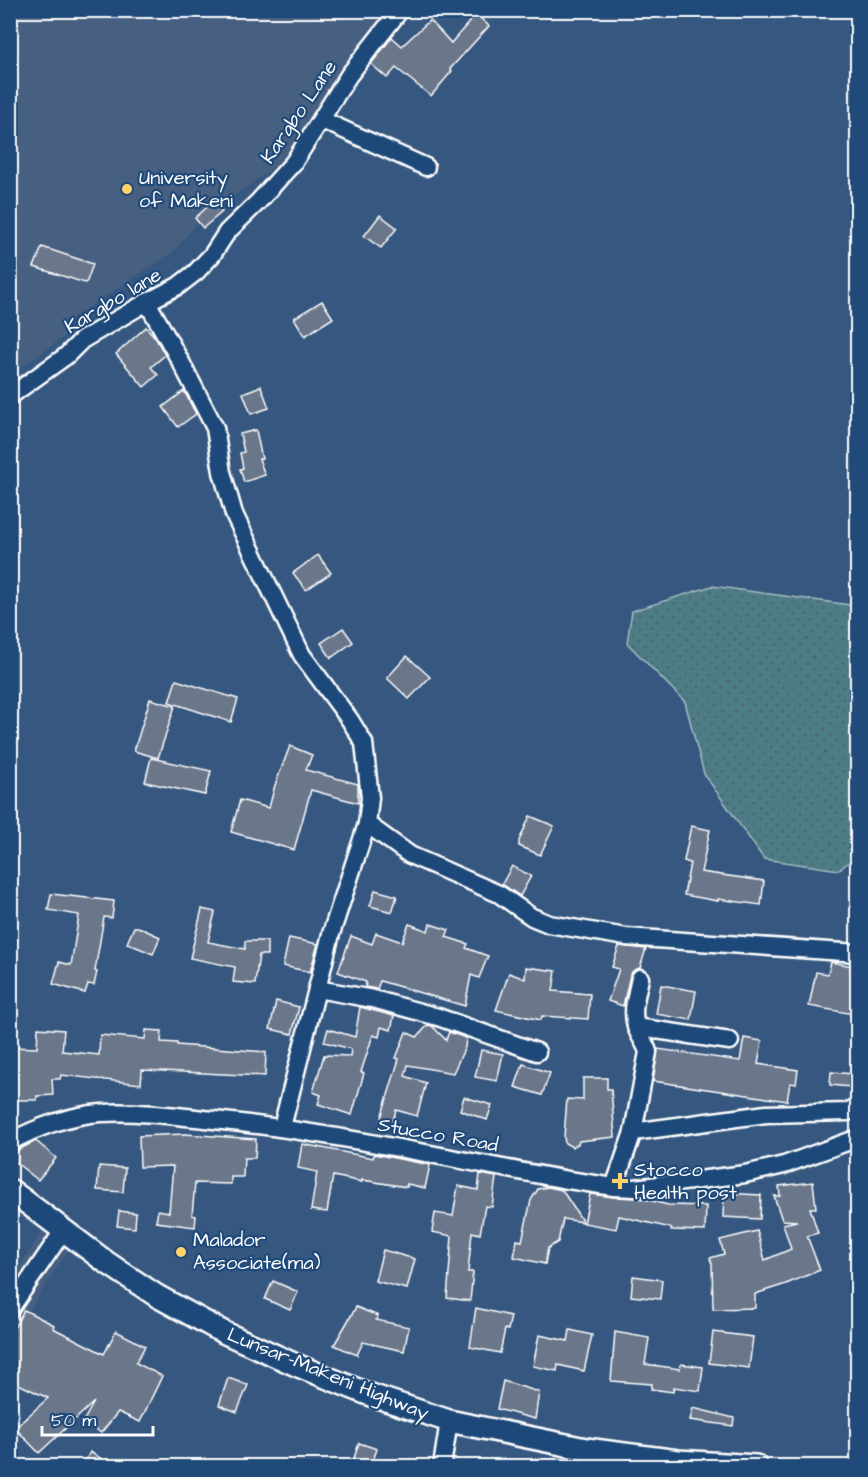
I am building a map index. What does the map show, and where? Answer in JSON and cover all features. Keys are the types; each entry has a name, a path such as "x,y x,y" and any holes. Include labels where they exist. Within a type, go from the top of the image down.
{"main road":[{"name":"Lunsar-Makeni Highway","path":"10,1190 63,1231 157,1296 224,1332 296,1365 368,1394 449,1421 585,1449 678,1461 756,1467"}],"street":[{"name":"Kargbo Lane","path":"227,232 294,162 349,75 400,10"},
{"path":"321,120 426,167"},
{"name":"Kargbo lane","path":"10,396 66,356 82,340 178,286 212,255 227,232"},
{"path":"147,302 214,428 222,472 234,514 302,655 350,720 364,743 370,798 367,824 331,934 282,1127"},
{"path":"367,824 410,855 499,894 532,917 549,924 626,937 858,953"},
{"path":"614,1187 633,1132 648,1052 636,1027 633,1011 639,978"},
{"path":"317,989 373,999 438,1017 537,1052"},
{"path":"636,1027 730,1041"},
{"path":"633,1132 766,1114 848,1112 858,1105"},
{"name":"Stucco Road","path":"10,1142 37,1129 64,1120 99,1113 141,1113 282,1127 614,1187 635,1188 745,1174 784,1165 858,1138"},
{"path":"10,1308 63,1231"},
{"path":"442,1467 449,1421"}],"shaded area":[{"name":"University of Makeni","path":"11,11 395,11 292,154 196,224 173,252 73,317 63,338 11,374"},
{"path":"42,1231 69,1249 11,1339 11,1280"}],"green space":[{"path":"712,586 857,606 857,855 839,870 764,859 704,774 685,702 627,643 632,611"}],"building":[{"path":"476,14 489,26 450,69 452,71 431,96 396,68 387,78 371,64 392,37 402,46 430,20 451,43"},
{"path":"213,202 222,212 203,228 195,218"},
{"path":"380,215 397,228 381,248 364,236"},
{"path":"42,247 93,264 87,281 85,283 34,267"},
{"path":"322,301 333,318 305,336 294,318"},
{"path":"146,327 155,337 165,355 151,367 158,375 144,387 116,354"},
{"path":"261,386 269,408 251,414 243,393"},
{"path":"184,391 196,414 178,427 163,407"},
{"path":"256,430 262,459 259,459 265,475 244,482 240,469 243,468 240,453 244,452 240,434"},
{"path":"318,555 331,573 306,590 293,573"},
{"path":"343,628 353,642 331,658 321,643"},
{"path":"407,656 430,677 409,699 387,678"},
{"path":"176,680 238,699 231,722 169,702"},
{"path":"150,699 175,706 158,758 134,751"},
{"path":"290,746 312,755 306,770 358,784 358,803 311,790 294,850 231,832 240,800 269,808"},
{"path":"151,758 211,771 205,795 145,782"},
{"path":"530,816 554,826 540,855 519,846"},
{"path":"691,826 710,830 701,872 764,881 761,905 684,895 690,863 684,861"},
{"path":"512,866 531,876 520,896 502,884"},
{"path":"375,890 397,896 392,912 370,906"},
{"path":"51,894 114,901 112,918 104,917 94,985 88,984 85,993 53,984 59,962 71,965 79,915 48,910"},
{"path":"202,909 215,912 208,942 245,949 245,941 267,941 267,955 259,955 255,984 233,982 235,967 190,958"},
{"path":"409,924 428,931 430,924 449,930 446,937 468,944 466,948 488,956 479,978 471,975 465,1006 380,981 377,989 365,987 366,982 338,972 351,936 372,944 376,933 402,942"},
{"path":"134,927 160,937 153,954 127,943"},
{"path":"289,938 318,944 310,972 283,966"},
{"path":"619,946 646,949 640,968 630,975 623,1006 608,1001 619,969 612,967"},
{"path":"831,962 858,967 858,991 853,1014 809,1006 816,972 828,974"},
{"path":"526,967 556,971 553,991 590,994 588,1019 542,1016 541,1020 496,1010 509,973 525,979"},
{"path":"661,985 696,991 691,1020 656,1014"},
{"path":"276,1001 299,1007 292,1034 270,1029"},
{"path":"360,1007 394,1016 391,1030 381,1027 379,1037 373,1035 361,1072 364,1073 352,1115 318,1104 321,1095 313,1092 324,1055 350,1056 351,1049 324,1042 328,1029 355,1037"},
{"path":"428,1025 446,1040 449,1032 466,1038 465,1047 453,1073 408,1065 405,1076 426,1083 417,1116 396,1110 393,1121 381,1118 399,1059 396,1058 406,1032 417,1037"},
{"path":"38,1028 64,1030 62,1051 99,1055 100,1035 145,1039 146,1030 162,1031 161,1042 177,1043 177,1045 266,1052 265,1076 142,1070 141,1084 61,1075 60,1079 52,1079 53,1095 37,1096 37,1100 10,1100 13,1076 10,1076 10,1047 37,1048"},
{"path":"744,1038 762,1041 758,1064 798,1070 796,1084 790,1083 787,1101 653,1081 658,1049 740,1061"},
{"path":"481,1050 503,1054 497,1081 475,1077"},
{"path":"523,1064 550,1073 542,1095 515,1087"},
{"path":"831,1072 852,1074 851,1087 830,1085"},
{"path":"583,1078 607,1078 607,1089 611,1089 615,1137 579,1141 572,1147 565,1143 564,1137 567,1099 583,1100"},
{"path":"464,1097 492,1105 487,1120 460,1110"},
{"path":"185,1134 256,1139 255,1158 244,1158 243,1177 231,1177 231,1184 195,1183 192,1215 196,1216 195,1227 156,1222 158,1210 169,1212 173,1166 140,1167 139,1136"},
{"path":"36,1141 56,1158 38,1180 10,1158 16,1151"},
{"path":"302,1144 373,1158 374,1154 430,1165 425,1188 407,1184 407,1187 362,1180 362,1182 333,1176 327,1212 311,1210 317,1172 298,1168"},
{"path":"99,1166 125,1168 123,1192 97,1190"},
{"path":"480,1174 496,1177 492,1207 485,1206 480,1234 472,1232 468,1272 473,1272 470,1301 447,1298 452,1236 432,1232 435,1213 453,1216 458,1186 478,1190"},
{"path":"813,1182 816,1208 810,1208 818,1233 807,1236 820,1270 755,1294 755,1308 713,1309 710,1258 724,1254 720,1240 757,1231 765,1260 791,1249 783,1224 797,1221 782,1220 774,1196 780,1196 779,1186"},
{"path":"548,1187 562,1190 583,1222 563,1219 558,1242 548,1248 545,1264 514,1257 517,1240 522,1241 531,1200 538,1189"},
{"path":"724,1193 761,1195 760,1219 723,1217"},
{"path":"590,1194 639,1198 668,1205 706,1206 705,1231 671,1230 671,1228 619,1216 616,1229 584,1223"},
{"path":"119,1211 136,1213 135,1228 117,1226"},
{"path":"383,1250 415,1259 407,1289 375,1281"},
{"path":"633,1276 662,1280 660,1299 631,1296"},
{"path":"273,1281 298,1292 290,1310 265,1299"},
{"path":"356,1307 378,1316 376,1320 409,1327 404,1351 363,1342 357,1355 334,1345"},
{"path":"476,1308 511,1316 508,1330 505,1329 500,1353 470,1347"},
{"path":"24,1310 104,1354 116,1331 145,1346 136,1363 162,1376 140,1422 118,1412 101,1433 84,1420 94,1402 39,1453 15,1428 48,1398 10,1380 10,1335"},
{"path":"570,1330 592,1335 584,1371 558,1365 557,1371 533,1366 539,1335 568,1341"},
{"path":"615,1332 649,1338 645,1364 680,1369 681,1364 703,1367 700,1391 674,1387 673,1392 651,1389 652,1384 611,1381"},
{"path":"713,1332 753,1337 749,1368 709,1363"},
{"path":"228,1378 248,1385 237,1412 219,1405"},
{"path":"503,1381 539,1392 535,1419 497,1409"},
{"path":"693,1408 734,1418 733,1426 690,1420"},
{"path":"359,1443 377,1449 371,1467 351,1467"},
{"path":"90,1452 102,1459 98,1467 82,1467"}],"place":[{"name":"University of Makeni","path":"127,189"},
{"name":"Stocco Health post","path":"620,1181"},
{"name":"Malador Associate(ma)","path":"181,1252"}]}
